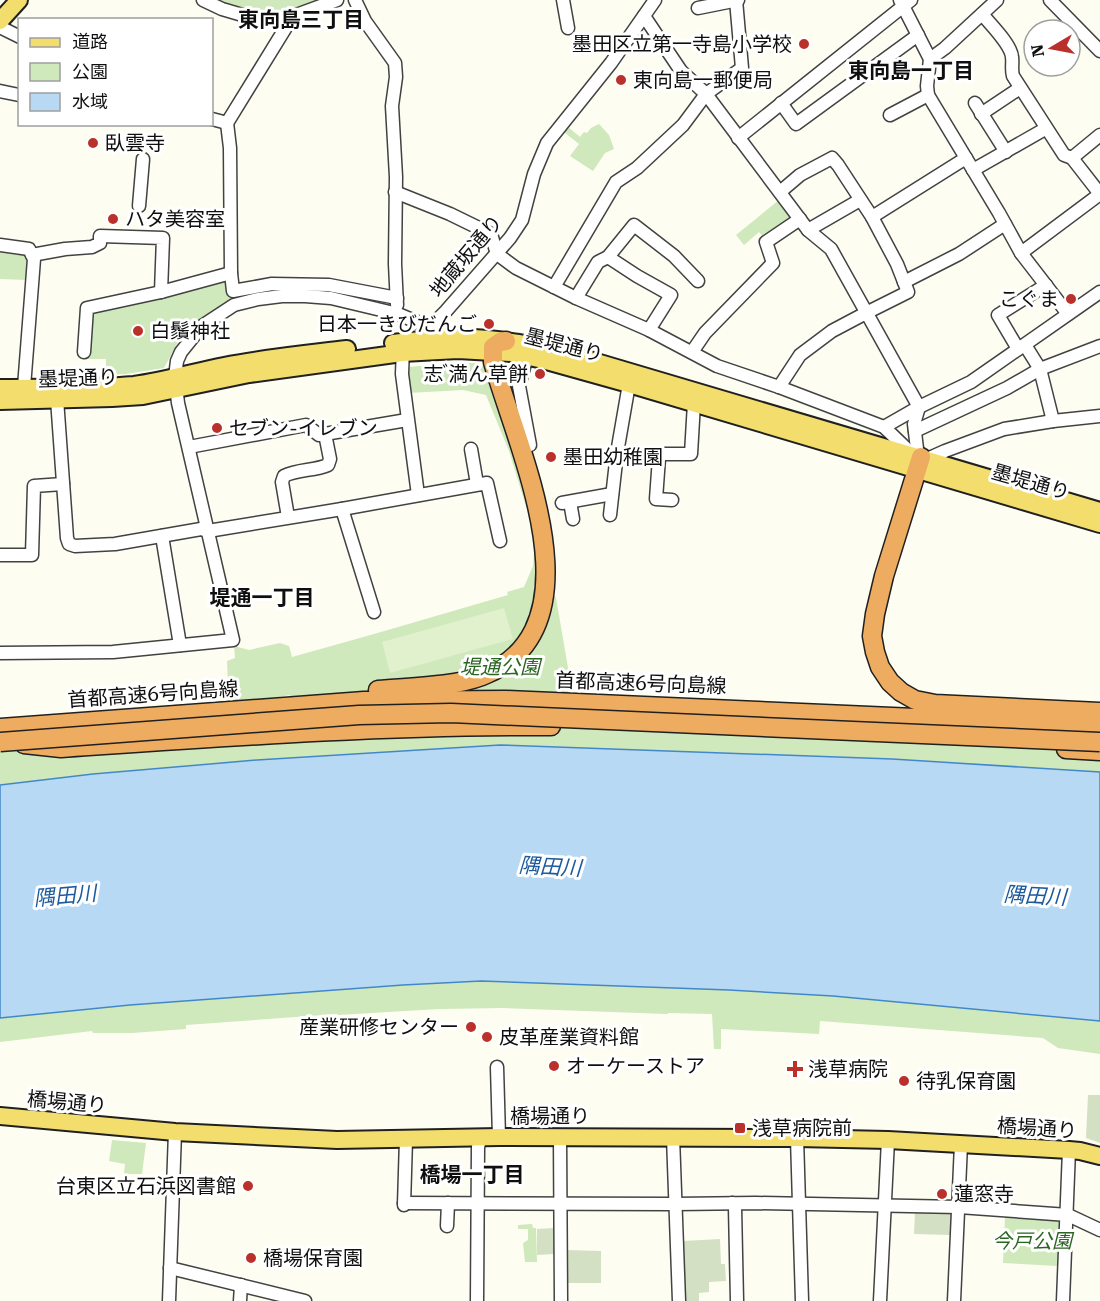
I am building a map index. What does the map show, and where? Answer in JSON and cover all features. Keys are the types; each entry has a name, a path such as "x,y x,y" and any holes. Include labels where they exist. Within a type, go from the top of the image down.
{"highway":[{"path":"249,709 347,693 465,681 489,673 511,660 532,636 539,620 546,587 539,513 493,362 499,346"},
{"path":"918,464 884,576 872,636 880,667 890,682 915,700 935,704 1100,712"},
{"name":"首都高速6号向島線","path":"0,728 364,701 506,700 1100,726"},
{"name":"首都高速6号向島線","path":"0,742 359,715 451,713 1100,742"},
{"path":"0,736 30,745 61,748 418,727 487,725 632,727 660,722"},
{"path":"856,730 917,738 1100,751"}],"main road":[{"path":"0,4 4,0"},
{"path":"0,21 19,0"},
{"name":"墨堤通り","path":"0,401 112,399 143,396 176,383 245,362 403,348 453,338 499,346 566,353 1100,524"},
{"name":"墨堤通り","path":"403,348 458,350 499,346 694,403 1100,511"},
{"name":"墨堤通り","path":"0,388 112,387 176,383"},
{"name":"橋場通り","path":"0,1116 175,1132 337,1140 493,1137 797,1138 888,1140 1069,1150 1100,1156"}],"street":[{"path":"203,0 222,9 256,19 291,19"},
{"path":"337,0 291,19 227,123 230,148 232,291 272,284 329,285 397,298"},
{"path":"355,0 365,21 395,63 396,77 392,106 396,177 395,264 398,314"},
{"path":"563,0 568,28"},
{"name":"地蔵坂通り","path":"403,348 430,327 510,238 522,220 534,174 547,143 610,63 655,0"},
{"path":"554,287 616,182 637,168 684,125 706,94 742,68 737,0 698,8"},
{"path":"930,59 996,0"},
{"path":"1050,0 1100,51"},
{"path":"738,138 905,2 930,59 928,95 1021,253 1068,314"},
{"path":"982,14 1009,47 1012,56 1012,76 1045,129 1064,155 1072,158 1100,194 1021,253"},
{"path":"644,16 681,71 706,94 808,230 831,249 919,407"},
{"path":"0,27 18,36"},
{"path":"781,103 796,124 918,35"},
{"path":"1006,152 978,108 1020,88"},
{"path":"0,91 18,95"},
{"path":"890,115 928,95"},
{"path":"213,119 227,123"},
{"path":"974,170 1045,129"},
{"path":"1072,158 1100,135"},
{"path":"779,387 800,355 832,331 908,292 897,264 872,217 832,158 801,175 780,192"},
{"path":"872,217 966,158"},
{"path":"140,206 143,159"},
{"path":"395,192 450,214 491,234 497,254 516,268 576,298 649,330 717,366 779,387 884,428 918,464"},
{"path":"808,230 860,200"},
{"path":"692,352 705,333 773,263 766,242 800,219"},
{"path":"904,282 959,254 1005,224"},
{"path":"576,298 598,262 608,257 634,225 674,256 698,281"},
{"path":"32,255 92,247 99,243 100,236 163,238 161,292"},
{"path":"0,245 29,249 34,260 24,387"},
{"path":"608,257 671,295 649,330"},
{"path":"84,352 87,308 161,292 231,273"},
{"path":"1046,285 998,315 1040,369 1053,421"},
{"path":"884,428 919,407 971,382 1100,292"},
{"path":"0,653 105,653 233,640 176,383 177,361 180,354 202,326 234,305 258,299 305,296 331,298 398,314 453,338"},
{"path":"915,431 1007,388 1040,369 1100,346"},
{"path":"403,348 402,374 418,495"},
{"path":"527,356 519,386 530,445"},
{"path":"610,515 617,453 629,384"},
{"path":"57,399 67,538 69,544 75,546 114,544 201,529 208,531 487,483 500,541"},
{"path":"672,500 656,499 659,458 660,454 692,454 694,403"},
{"path":"918,464 914,424 919,407"},
{"path":"918,464 945,451 1004,429 1100,416"},
{"path":"189,447 306,425 319,435 407,420"},
{"path":"288,517 282,482 284,476 328,465 330,459 325,434"},
{"path":"471,449 477,484"},
{"path":"617,453 659,458"},
{"path":"0,555 32,555 34,486 63,484"},
{"path":"573,519 566,502 612,494"},
{"path":"342,509 374,612"},
{"path":"162,536 180,645"},
{"path":"477,1301 478,1147 480,1140 493,1137 497,1066"},
{"path":"169,1301 175,1132"},
{"path":"560,1137 561,1301"},
{"path":"673,1137 679,1301"},
{"path":"797,1138 802,1301"},
{"path":"406,1139 404,1204 732,1203 958,1207 1068,1215 1100,1230"},
{"path":"880,1301 888,1140"},
{"path":"954,1301 961,1144"},
{"path":"1064,1301 1069,1150"},
{"path":"447,1226 448,1203"},
{"path":"732,1203 735,1207 737,1301"},
{"path":"170,1268 305,1301"},
{"path":"240,1301 241,1286"}],"green space":[{"path":"210,0 325,0 293,13 256,16"},
{"path":"599,124 609,135 614,149 605,153 593,171 570,156 579,144 564,132 568,127 580,137 584,132 587,133"},
{"path":"779,200 793,219 765,239 759,232 744,245 736,235"},
{"path":"0,251 24,255 30,262 28,280 0,279"},
{"name":"白鬚神社","path":"228,278 231,301 200,319 177,344 164,368 106,375 106,359 85,359 91,310"},
{"name":"堤通公園","path":"479,363 487,369 537,516 552,592 556,598 572,691 573,712 814,723 1100,706 1100,772 892,759 500,745 257,760 93,774 0,785 0,737 293,727 290,695 229,704 227,661 235,658 234,646 249,650 280,643 289,646 292,657 508,595 507,592 524,587 533,566 532,526 509,451 486,395 463,390 408,393 407,367"},
{"path":"504,608 513,639 390,673 382,642"},
{"path":"481,981 833,996 1100,1021 1100,1054 1058,1048 1043,1038 820,1021 819,1034 721,1029 721,1049 714,1049 712,1014 503,1008 337,1014 186,1025 186,1029 132,1033 93,1033 92,1031 0,1042 0,1018 130,1005"},
{"path":"1088,1095 1100,1095 1100,1143 1086,1138"},
{"path":"112,1140 146,1143 142,1174 124,1174 125,1164 109,1161"},
{"path":"915,1211 952,1213 951,1235 914,1234"},
{"name":"今戸公園","path":"1005,1216 1060,1219 1058,1266 1003,1263"},
{"path":"532,1224 533,1228 536,1228 537,1262 525,1262 523,1243 528,1240 528,1229 518,1229 518,1225"},
{"path":"553,1228 554,1254 537,1255 537,1229"},
{"path":"720,1239 721,1264 725,1264 726,1281 709,1282 709,1292 699,1293 699,1301 685,1301 683,1241"},
{"path":"567,1250 601,1251 601,1283 568,1283"}],"water":[{"name":"隅田川","path":"500,745 892,759 1100,772 1100,1021 833,996 481,981 130,1005 0,1018 0,785 93,774 257,760"}],"place":[{"name":"墨田区立第一寺島小学校","path":"804,44"},
{"name":"東向島一郵便局","path":"621,80"},
{"name":"臥雲寺","path":"93,143"},
{"name":"ハタ美容室","path":"113,219"},
{"name":"こぐま","path":"1071,299"},
{"name":"日本一きびだんご","path":"489,324"},
{"name":"白鬚神社","path":"138,331"},
{"name":"志 ゙満ん草餅","path":"540,374"},
{"name":"セブン-イレブン","path":"217,428"},
{"name":"墨田幼稚園","path":"551,457"},
{"name":"産業研修センター","path":"471,1027"},
{"name":"皮革産業資料館","path":"487,1037"},
{"name":"オーケーストア","path":"554,1066"},
{"name":"浅草病院","path":"795,1069"},
{"name":"待乳保育園","path":"904,1081"},
{"name":"浅草病院前","path":"740,1128"},
{"name":"台東区立石浜図書館","path":"248,1186"},
{"name":"蓮窓寺","path":"942,1194"},
{"name":"橋場保育園","path":"251,1258"}],"district":[{"name":"東向島三丁目","path":"301,20"},
{"name":"東向島一丁目","path":"911,71"},
{"name":"堤通一丁目","path":"262,598"},
{"name":"橋場一丁目","path":"472,1175"}]}
